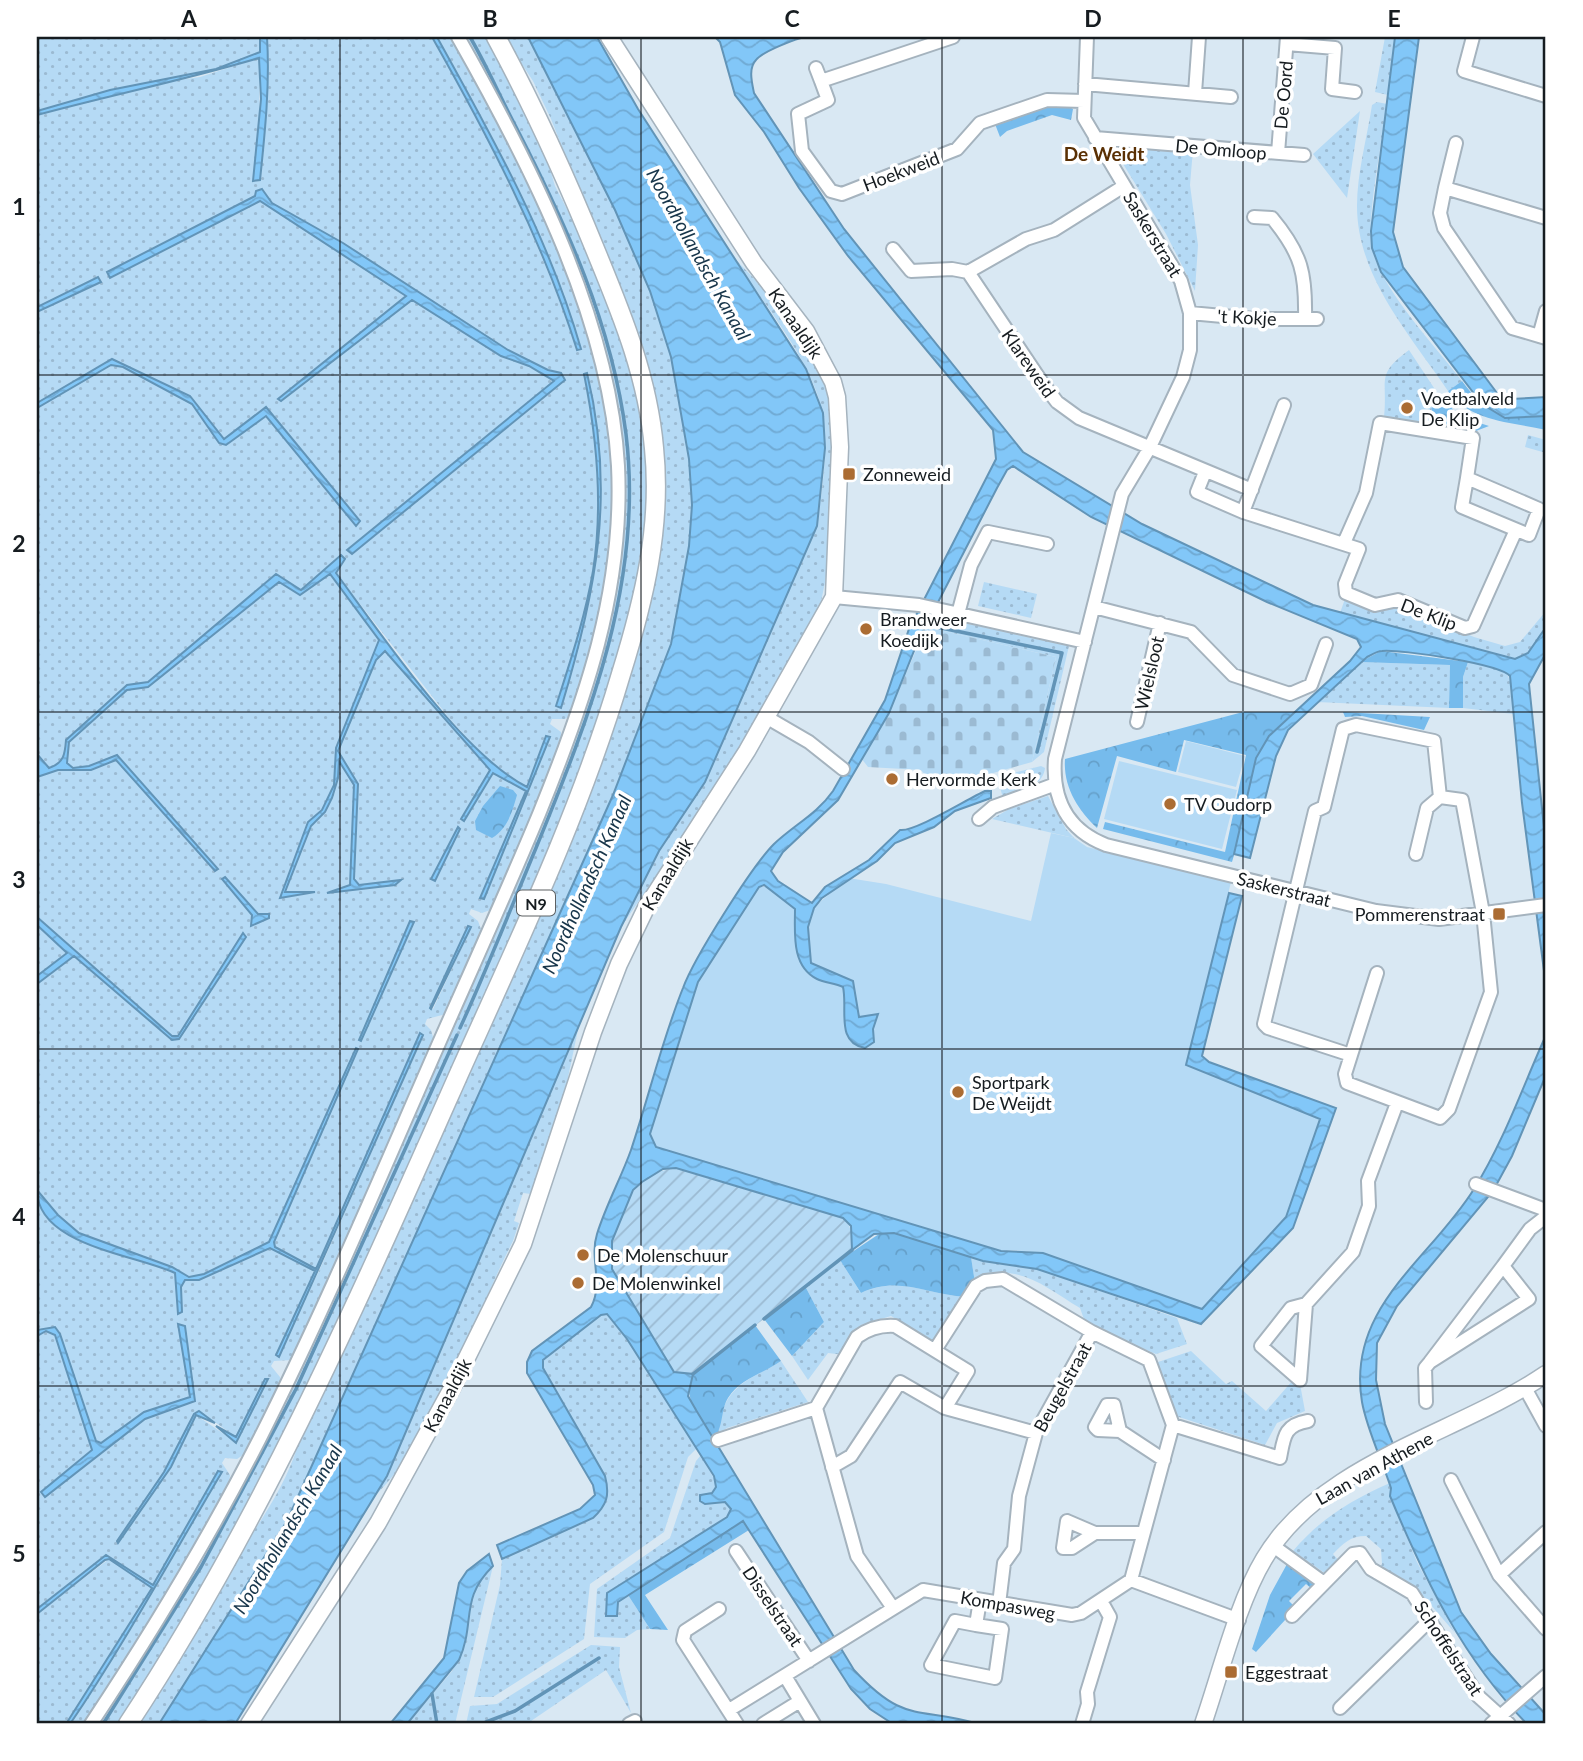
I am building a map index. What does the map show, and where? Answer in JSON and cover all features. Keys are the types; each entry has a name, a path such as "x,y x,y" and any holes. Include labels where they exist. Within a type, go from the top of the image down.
{"main road":[{"name":"N9","path":"128,1724 241,1536 328,1365 564,841 607,721 644,600 656,508 654,449 643,376 625,322 570,187 527,95 496,37"}],"street":[{"path":"91,1724 213,1525 260,1437 317,1317 494,924 572,731 606,619 614,572 619,510 614,426 601,358 561,245 458,37"},
{"name":"Kanaaldijk","path":"249,1724 378,1523 452,1388 523,1244 593,1032 624,953 673,861 766,717 834,597 840,447 837,397 833,382 806,331 754,263 610,37"},
{"name":"Hoekweid","path":"953,37 818,74 828,100 798,114 802,151 831,191 842,194 957,149 980,123 1048,100 1084,102"},
{"name":"Saskerstraat","path":"1087,37 1084,118 1181,281 1190,313 1190,349 1183,377 1149,449 1122,494 1094,607"},
{"path":"1195,93 1199,37"},
{"path":"1473,37 1464,71 1546,96"},
{"path":"1287,40 1335,48 1332,89 1355,92"},
{"name":"De Oord","path":"1278,153 1287,40"},
{"path":"1085,84 1231,97"},
{"name":"De Omloop","path":"1096,138 1304,155"},
{"path":"1456,143 1440,213 1444,228 1512,328 1543,337 1546,311"},
{"path":"893,249 911,271 952,269 968,272 1026,239 1054,230 1124,186"},
{"path":"1445,188 1546,218"},
{"name":"'t Kokje","path":"1190,313 1311,319 1306,280 1295,251 1272,218 1254,217"},
{"name":"Klareweid","path":"968,272 1057,402 1079,418 1149,449"},
{"path":"1243,512 1284,405"},
{"path":"1205,472 1197,492 1243,512 1344,543 1366,492 1380,423 1473,438 1462,506 1529,535 1539,509 1467,478"},
{"path":"1149,449 1252,490"},
{"name":"De Klip","path":"1344,543 1359,549 1345,584 1346,593 1375,605 1398,600 1465,628 1474,626 1516,530"},
{"path":"958,614 971,565 988,532 1047,544"},
{"path":"834,597 919,606 1085,642"},
{"path":"979,819 993,807 1053,785 1055,759 1094,607"},
{"name":"Wielsloot","path":"1094,607 1191,632 1233,675 1290,694 1311,685 1326,644"},
{"name":"Wielsloot","path":"1137,722 1160,624"},
{"path":"766,717 809,742 843,769"},
{"path":"1351,1055 1268,1028 1264,1024 1315,811 1324,807 1343,729 1356,724 1434,741 1440,797"},
{"name":"Saskerstraat","path":"1053,785 1085,837 1106,845 1296,892 1376,911 1439,919 1546,905"},
{"path":"1377,973 1345,1074 1347,1083 1440,1118 1449,1109 1491,992 1483,913 1462,800 1440,797 1427,808 1416,854"},
{"path":"1306,1304 1300,1380 1261,1346 1291,1308 1306,1304 1353,1252 1368,1206 1368,1181 1397,1103"},
{"path":"1426,1402 1425,1368 1545,1211 1476,1184"},
{"path":"1430,1362 1529,1299 1503,1266"},
{"name":"Beugelstraat","path":"935,1350 976,1286 994,1279 1003,1279 1092,1332 1036,1433 1019,1496 1014,1549 1004,1563 999,1604"},
{"path":"718,1440 816,1408 857,1337 865,1331 885,1325 895,1326 968,1371 945,1408"},
{"path":"1092,1332 1149,1360 1173,1425 1131,1580 1239,1620"},
{"name":"Laan van Athene","path":"1203,1724 1254,1578 1272,1545 1293,1518 1320,1495 1380,1461 1525,1388 1546,1374"},
{"path":"832,1467 851,1457 900,1382 945,1408 1036,1433"},
{"path":"1525,1388 1543,1409 1546,1426"},
{"path":"816,1408 857,1556 893,1608"},
{"path":"1173,1425 1280,1458 1285,1432 1293,1423 1308,1421"},
{"path":"1120,1431 1164,1460"},
{"path":"1451,1480 1499,1575 1546,1629"},
{"path":"1499,1575 1546,1532"},
{"path":"1095,1533 1142,1533"},
{"path":"1272,1545 1324,1583"},
{"name":"Disselstraat","path":"736,1551 810,1661"},
{"name":"Schoffelstraat","path":"1292,1616 1353,1555 1360,1553 1371,1569 1412,1593 1478,1696 1502,1718"},
{"name":"Kompasweg","path":"810,1661 923,1590 1072,1615 1101,1601 1131,1580"},
{"path":"976,1625 979,1600"},
{"path":"1082,1724 1088,1704 1087,1692 1110,1618 1101,1601"},
{"path":"719,1609 685,1631 683,1640 737,1724"},
{"path":"1340,1708 1431,1619"},
{"path":"955,1621 976,1625 1002,1629 995,1678 931,1665 955,1621"},
{"path":"729,1710 810,1661"},
{"path":"785,1676 814,1724"},
{"path":"1502,1718 1545,1677"},
{"path":"763,1724 800,1702"}],"green space":[{"path":"37,37 260,37 260,52 216,69 110,90 37,111"},
{"path":"267,37 432,37 512,190 547,269 577,350 580,349 553,268 518,188 437,37 454,37 547,219 567,266 598,363 608,413 614,488 607,588 593,652 571,715 565,719 552,719 550,724 561,732 562,745 493,909 482,913 471,909 469,914 478,921 482,932 446,1014 427,1019 425,1024 431,1030 434,1041 292,1360 274,1361 271,1366 280,1377 281,1385 246,1453 237,1459 225,1458 222,1463 230,1475 229,1487 150,1624 86,1724 70,1724 160,1580 221,1472 218,1471 153,1585 106,1555 37,1609 37,408 111,365 123,367 192,404 219,443 226,445 266,415 356,525 268,409 224,439 190,396 112,359 37,403 37,312 101,281 98,278 37,307 37,115 150,84 200,77 259,58 260,180 268,93","holes":["262,189 272,203 343,243 508,350 548,370 561,373 563,383 352,554 347,550 554,381 529,366 501,356 412,300 281,401 279,398 406,296 260,201 110,277 107,272 255,196","584,374 587,374 596,418 601,502 598,542 592,583 584,624 561,707 556,705 582,622 596,547 598,497 592,423","346,586 449,718 498,771 527,787 545,736 550,737 484,899 480,897 526,791 493,772 464,821 462,819 490,770 385,651 376,660 344,728 379,640","410,921 414,923 361,1041 359,1040","468,927 471,928 433,1009 430,1008","421,1033 423,1035 319,1271 277,1356 315,1272 270,1248 199,1280 192,1277 204,1274 269,1242 356,1048 358,1050 274,1242 275,1247 316,1269","266,1378 237,1443 196,1415 156,1490 117,1540 164,1472 194,1414 199,1411 236,1437"]},
{"path":"463,37 488,37 544,149 555,186 591,256 615,313 639,394 648,460 647,533 630,624 562,824 322,1363 213,1571 199,1588 180,1629 120,1724 97,1724 219,1523 460,1011 506,908 571,747 611,615 622,537 603,349"},
{"path":"504,37 528,37 615,210 650,291 671,357 689,459 692,505 689,546 671,644 613,795 287,1522 159,1724 136,1724 210,1599 271,1504 293,1460 434,1150 584,806 643,629 659,550 651,385 644,355 551,119 533,81"},
{"path":"1385,37 1395,37 1388,95 1375,92"},
{"path":"1060,102 1073,109 1071,120 1052,115 1007,131 1000,137 995,124"},
{"path":"1377,102 1387,104 1371,218 1372,248 1377,264 1397,299 1462,381 1448,391 1403,327 1376,281 1359,232 1359,181 1372,105"},
{"path":"1360,111 1347,198 1313,154"},
{"path":"1109,141 1193,149 1190,185 1198,245 1195,291 1166,234"},
{"path":"734,258 795,328 808,347 826,389 832,412 834,440 831,533 826,579 819,609 714,792 621,927 659,851 705,782 817,526 825,440 817,393 798,353"},
{"path":"1409,350 1440,397 1433,402 1429,424 1384,417 1387,372 1398,358"},
{"path":"1462,381 1481,402 1498,413 1519,417 1546,416 1546,430 1492,419 1468,409 1448,391"},
{"path":"1440,397 1461,417 1489,426 1476,431 1429,424 1433,402"},
{"name":"Voetbalveld De Klip","path":"1393,400 1423,403 1422,417 1390,413"},
{"path":"1528,435 1546,440 1546,453 1525,447"},
{"path":"984,582 1037,594 1031,618 978,606"},
{"path":"1346,596 1384,611 1400,606 1474,637 1505,646 1520,642 1546,611 1541,633 1534,647 1515,659 1340,613"},
{"path":"932,616 1069,646 1044,752 1032,762 1056,657 926,627"},
{"path":"926,627 1056,657 1032,762 947,786 932,783 921,770 868,767 861,758 889,713"},
{"path":"1381,651 1468,662 1463,677 1463,708 1449,708 1450,665 1360,662"},
{"path":"1360,662 1450,665 1449,708 1317,702"},
{"path":"1468,662 1502,670 1507,674 1513,714 1463,708 1463,677"},
{"path":"1243,712 1295,712 1269,736 1232,862 1103,829 1105,822 1225,852 1246,755 1184,740 1176,772 1117,756 1097,828 1073,797 1066,779 1065,759"},
{"path":"1343,712 1430,717 1424,730 1362,716 1345,717"},
{"path":"1186,741 1245,756 1236,787 1178,772"},
{"name":"TV Oudorp","path":"1119,761 1237,790 1222,849 1104,819"},
{"path":"1041,766 1045,768 1040,780 1003,798 997,777"},
{"path":"500,786 513,790 517,795 506,824 492,838 476,830 475,821 483,806"},
{"path":"1048,796 1074,838 992,819 1009,809"},
{"name":"Sportpark De Weijdt","path":"1051,833 1074,838 1087,847 1231,882 1186,1065 1320,1119 1286,1217 1202,1309 1051,1256 1026,1251 1001,1251 655,1147 650,1134 698,982 759,887 769,887 792,904 813,908 848,878 886,884 1031,921"},
{"path":"579,1025 562,1106 531,1194 523,1193 514,1221 519,1223 513,1241 436,1407 399,1469 377,1494 444,1343"},
{"path":"676,1168 843,1218 849,1225 852,1236 852,1250 693,1374 674,1372 612,1269 613,1236 624,1204 646,1180 660,1172"},
{"path":"882,1232 894,1233 971,1257 975,1283 966,1297 900,1286 875,1288 861,1293 840,1260"},
{"path":"971,1257 1037,1269 1177,1318 1187,1344 1156,1354 1086,1325 1080,1308 1042,1284 1016,1274 989,1276 975,1283"},
{"path":"840,1260 861,1293 875,1288 901,1286 966,1297 937,1343 891,1316 861,1325 845,1355 828,1353 808,1380 792,1356 824,1322 805,1286"},
{"path":"805,1286 824,1322 792,1356 764,1319"},
{"path":"607,1314 627,1339 697,1448 688,1457 664,1532 590,1584 584,1639 493,1697 474,1697 500,1585 502,1559 593,1518 603,1508 543,1368 543,1360 601,1315"},
{"path":"755,1325 781,1361 745,1381 733,1391 726,1403 719,1430 713,1438 691,1400 689,1391 693,1374"},
{"path":"1191,1351 1226,1384 1232,1381 1266,1411 1293,1380 1300,1384 1305,1411 1277,1423 1265,1445 1176,1416 1155,1363"},
{"path":"781,1361 808,1402 727,1428 713,1438 724,1407 735,1391"},
{"path":"701,1455 717,1484 712,1493 700,1495 700,1501 705,1504 725,1502 730,1506 730,1513 618,1602 628,1595 650,1629 637,1630 625,1638 594,1637 597,1589 670,1538 696,1461"},
{"path":"1390,1483 1390,1496 1417,1562 1455,1633 1418,1590 1379,1569 1382,1564 1381,1549 1366,1536 1351,1539 1333,1554 1339,1561 1326,1574 1293,1551 1314,1529 1337,1511"},
{"path":"743,1521 749,1530 645,1595 668,1630 650,1629 628,1595"},
{"path":"109,1559 152,1588 66,1724 37,1724 37,1614"},
{"path":"1287,1564 1316,1584 1312,1589 1306,1584 1289,1601 1296,1608 1256,1652 1252,1649 1270,1595"},
{"path":"493,1566 455,1724 407,1724 453,1670 474,1587"},
{"path":"591,1645 620,1647 619,1667 631,1713 606,1670 531,1721 532,1724 466,1724 470,1706 497,1704"}],"water":[{"path":"260,37 267,37 268,73 260,180 253,181 261,99 259,58 37,115 37,111 110,90 216,69 260,52"},
{"path":"432,37 437,37 518,189 553,268 581,349 577,350 548,269 513,190"},
{"name":"Noordhollandsch Kanaal","path":"528,37 597,37 638,109 806,369 823,413 825,448 817,526 705,782 659,851 621,927 387,1476 235,1724 159,1724 287,1521 613,795 671,644 689,546 692,505 689,459 671,357 650,291 615,210"},
{"path":"715,37 807,37 780,46 756,60 751,71 754,93 844,229 1023,452 1142,524 1313,605 1515,659 1528,653 1546,627 1546,653 1529,684 1546,847 1546,986 1522,803 1510,676 1470,662 1428,655 1382,651 1367,657 1288,730 1276,756 1250,858 1234,854 1256,758 1269,736 1350,661 1361,647 1357,639 1267,602 1091,517 1013,466 1007,470 997,488 918,641 889,713 838,800 783,852 771,871 778,881 812,903 825,887 869,860 900,830 917,826 985,791 991,791 991,798 955,811 934,827 895,843 877,861 822,898 814,908 808,927 811,963 853,981 859,1017 878,1014 873,1029 874,1042 865,1048 850,1039 846,1032 843,987 817,979 803,966 796,948 795,909 764,885 759,887 698,982 650,1134 656,1147 1001,1251 1043,1253 1202,1309 1286,1217 1320,1119 1186,1065 1229,893 1242,896 1202,1056 1209,1062 1336,1108 1293,1228 1201,1324 1037,1269 983,1261 894,1233 874,1234 852,1250 851,1226 843,1218 676,1168 663,1169 633,1190 612,1241 612,1269 674,1372 693,1374 688,1396 854,1670 871,1687 900,1707 979,1724 893,1724 870,1709 851,1689 743,1521 618,1602 617,1616 606,1616 607,1593 727,1517 731,1509 725,1502 705,1504 700,1501 700,1495 712,1493 716,1487 714,1476 627,1339 607,1314 601,1315 543,1360 543,1368 605,1476 607,1494 604,1504 593,1518 502,1559 497,1545 580,1509 595,1495 593,1485 527,1373 527,1362 532,1351 591,1307 595,1298 597,1234 631,1150 689,974 724,913 764,855 820,806 833,791 885,700 909,629 996,459 993,430 848,256 799,188 764,132 735,95 720,42"},
{"path":"1395,37 1419,37 1393,232 1403,267 1497,393 1511,399 1546,397 1546,416 1505,418 1482,404 1381,272 1372,248 1371,231"},
{"path":"262,189 272,203 343,243 508,350 548,370 561,373 565,380 352,554 347,550 554,381 529,366 501,356 412,300 281,401 278,399 406,296 260,201 110,278 107,272 255,196 256,191"},
{"path":"98,277 101,282 37,312 37,307"},
{"path":"112,359 190,396 224,439 266,407 360,521 356,526 266,416 226,445 219,443 192,404 123,367 111,365 37,408 37,403"},
{"path":"587,373 596,417 600,460 598,542 584,624 561,708 556,706 586,606 598,522 597,472 584,374"},
{"path":"341,555 345,559 336,573 376,628 450,721 502,771 527,787 546,736 550,737 484,899 480,898 526,791 493,773 464,821 461,819 490,770 385,651 376,660 338,751 358,784 354,879 359,885 401,880 395,885 327,893 350,885 354,785 339,761 338,778 332,798 325,812 311,826 285,892 315,892 280,898 308,822 322,810 334,785 336,748 379,640 330,574 300,595 279,582 148,687 127,690 69,742 67,763 73,768 89,766 117,755 218,869 215,871 116,760 91,770 58,770 37,777 37,754 49,768 61,761 66,740 127,685 148,682 276,574 301,590"},
{"path":"458,827 460,829 435,881 431,879"},
{"path":"225,877 258,914 269,914 269,918 251,926 252,915 222,879"},
{"path":"37,917 172,1036 178,1036 243,933 246,937 179,1039 172,1040 74,956 37,984 37,976 67,953 37,925"},
{"path":"410,921 414,922 361,1041 359,1040"},
{"path":"468,926 471,927 431,1009 430,1008"},
{"path":"420,1033 423,1035 279,1357 276,1355 315,1271 270,1248 199,1280 185,1280 181,1287 182,1312 178,1314 175,1273 90,1245 53,1224 41,1209 37,1190 58,1215 79,1233 172,1267 189,1277 204,1274 269,1242 356,1048 358,1049 274,1242 275,1247 316,1269"},
{"path":"1546,1035 1546,1075 1512,1156 1493,1191 1397,1306 1377,1343 1376,1380 1385,1424 1461,1612 1491,1654 1546,1715 1546,1724 1527,1724 1504,1699 1465,1645 1417,1558 1390,1496 1391,1488 1367,1423 1362,1402 1360,1368 1367,1339 1379,1312 1396,1286 1456,1215 1485,1171"},
{"path":"178,1324 185,1326 195,1401 145,1419 45,1497 41,1492 92,1450 55,1335 46,1331 37,1336 37,1330 55,1327 60,1334 96,1441 101,1443 144,1412 190,1397"},
{"path":"265,1379 268,1379 236,1443 216,1426 236,1437"},
{"path":"199,1411 215,1423 196,1415 171,1467 118,1543 164,1472 194,1414"},
{"path":"218,1471 222,1472 129,1631 70,1724 66,1724 152,1588 109,1559 37,1614 37,1609 106,1555 153,1585"},
{"path":"489,1554 493,1566 482,1578 472,1600 467,1634 459,1660 407,1724 390,1724 444,1658 459,1583 467,1571"}],"waterway":[{"path":"460,1028 556,798 593,697 620,594 630,488 626,434 619,393 598,314 552,200 470,37"},
{"path":"927,625 1062,653 1037,752"},
{"path":"103,1724 201,1567 296,1389 457,1035"},
{"path":"764,1319 852,1250"},
{"path":"693,1374 755,1325"},
{"path":"486,1722 515,1711 599,1658"},
{"path":"432,1694 437,1724"}],"place":[{"name":"Voetbalveld De Klip","path":"1407,408"},
{"name":"Zonneweid","path":"849,474"},
{"name":"Brandweer Koedijk","path":"866,629"},
{"name":"Hervormde Kerk","path":"892,779"},
{"name":"TV Oudorp","path":"1170,804"},
{"name":"Pommerenstraat","path":"1499,914"},
{"name":"Sportpark De Weijdt","path":"958,1092"},
{"name":"De Molenschuur","path":"583,1255"},
{"name":"De Molenwinkel","path":"578,1283"},
{"name":"Eggestraat","path":"1231,1672"}],"district":[{"name":"De Weidt","path":"1104,153"}]}
